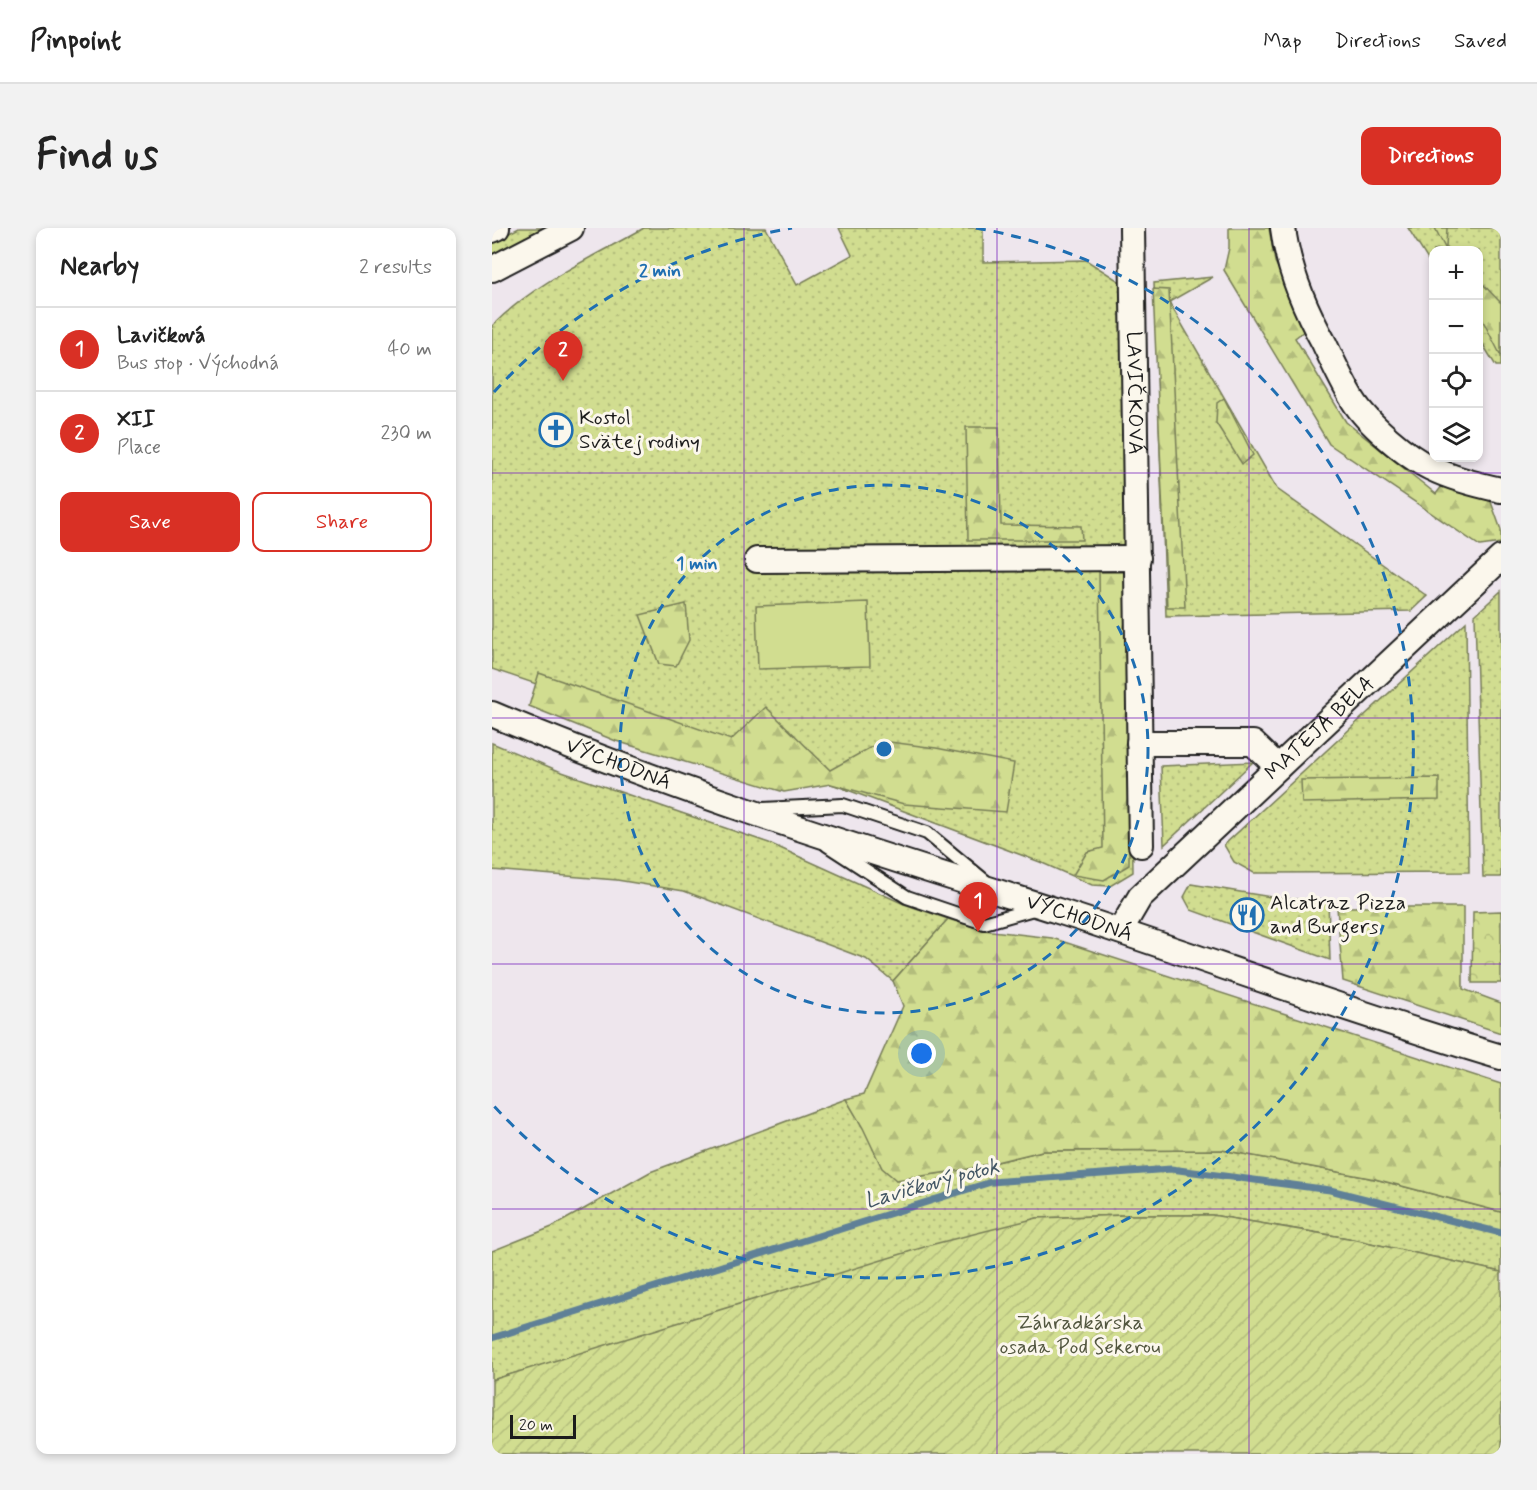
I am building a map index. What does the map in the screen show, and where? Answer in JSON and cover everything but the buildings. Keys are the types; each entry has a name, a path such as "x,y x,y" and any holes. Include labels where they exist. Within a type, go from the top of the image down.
{"street":[{"path":"492,230 497,228"},
{"path":"495,270 571,228"},
{"name":"LAVIČKOVÁ","path":"1132,228 1141,845"},
{"path":"1287,229 1286,253 1306,311 1353,401 1393,442 1431,468 1484,487 1501,490"},
{"path":"758,560 1138,558"},
{"name":"MATEJA BELA","path":"1120,931 1140,897 1501,558"},
{"name":"VÝCHODNÁ","path":"492,714 583,751 801,828 999,894 1120,931 1402,1028 1501,1057"},
{"path":"1139,743 1253,743 1278,767"}],"lane":[{"path":"750,810 843,805 927,833 999,894"},
{"path":"801,828 907,897 984,923 1043,907"}],"green space":[{"path":"519,228 548,228 492,257 492,242"},
{"path":"644,228 766,228 797,285 852,255 839,228 983,228 983,262 1086,260 1125,285 1133,872 1110,886 1092,885 1040,862 837,786 492,669 492,326 508,311 545,284"},
{"path":"1229,228 1269,228 1275,262 1308,328 1295,338 1346,422 1436,494 1442,486 1490,499 1501,530 1501,543 1480,546 1329,444 1224,270 1229,248"},
{"path":"1408,228 1501,228 1501,366 1496,366 1483,345 1483,246 1429,246 1429,262"},
{"path":"1435,228 1447,228 1446,246"},
{"path":"1213,277 1169,302 1277,489 1427,596 1411,611 1166,616 1154,283"},
{"path":"1483,284 1501,303 1501,356 1483,321"},
{"path":"1153,289 1169,290 1185,607 1167,607"},
{"path":"1224,398 1253,455 1242,464 1216,423 1217,403"},
{"path":"966,427 999,427 1001,525 1081,526 1082,540 968,540"},
{"path":"1099,572 1130,572 1129,865 1104,880 1073,875 1087,852 1103,848"},
{"path":"1501,591 1501,877 1483,877 1475,615"},
{"path":"868,602 870,666 758,669 756,606"},
{"path":"686,604 689,640 676,666 659,664 640,615"},
{"path":"1466,622 1469,872 1254,873 1234,862 1224,845"},
{"path":"539,673 731,740 766,707 830,770 882,741 936,748 1014,763 1006,812 904,804 831,784 784,792 616,741 529,706"},
{"path":"492,743 559,771 769,843 904,904 948,919 893,981 866,959 684,891 617,880 492,870"},
{"path":"1253,762 1164,845 1161,766"},
{"path":"1439,778 1439,800 1302,803 1301,780"},
{"path":"1191,884 1283,899 1328,900 1330,960 1191,910 1184,897"},
{"path":"1337,907 1463,907 1463,989 1501,1003 1501,1033 1343,981"},
{"path":"1501,911 1501,983 1472,983 1473,912"},
{"path":"948,919 983,930 1052,938 1501,1084 1501,1212 1375,1179 1222,1150 1042,1151 968,1169 896,1180 882,1168 846,1099 864,1094 903,1006 893,981"},
{"path":"846,1099 896,1180 968,1169 1042,1151 1222,1150 1375,1179 1501,1212 1501,1272 1348,1238 1212,1215 1037,1218 492,1380 492,1251 552,1227 650,1172"},
{"name":"Záhradkárska osada Pod Sekerou","path":"1212,1215 1348,1238 1501,1272 1501,1454 492,1454 492,1380 934,1244 1037,1218"}],"waterway":[{"name":"Lavičkový potok","path":"492,1338 991,1182 1171,1169 1330,1190 1501,1233"}],"place":[{"name":"XII","path":"563,381"},
{"name":"Kostol Svätej rodiny","path":"556,430"},
{"name":"Alcatraz Pizza and Burgers","path":"1247,915"},
{"name":"Lavičková","path":"978,932"}]}
